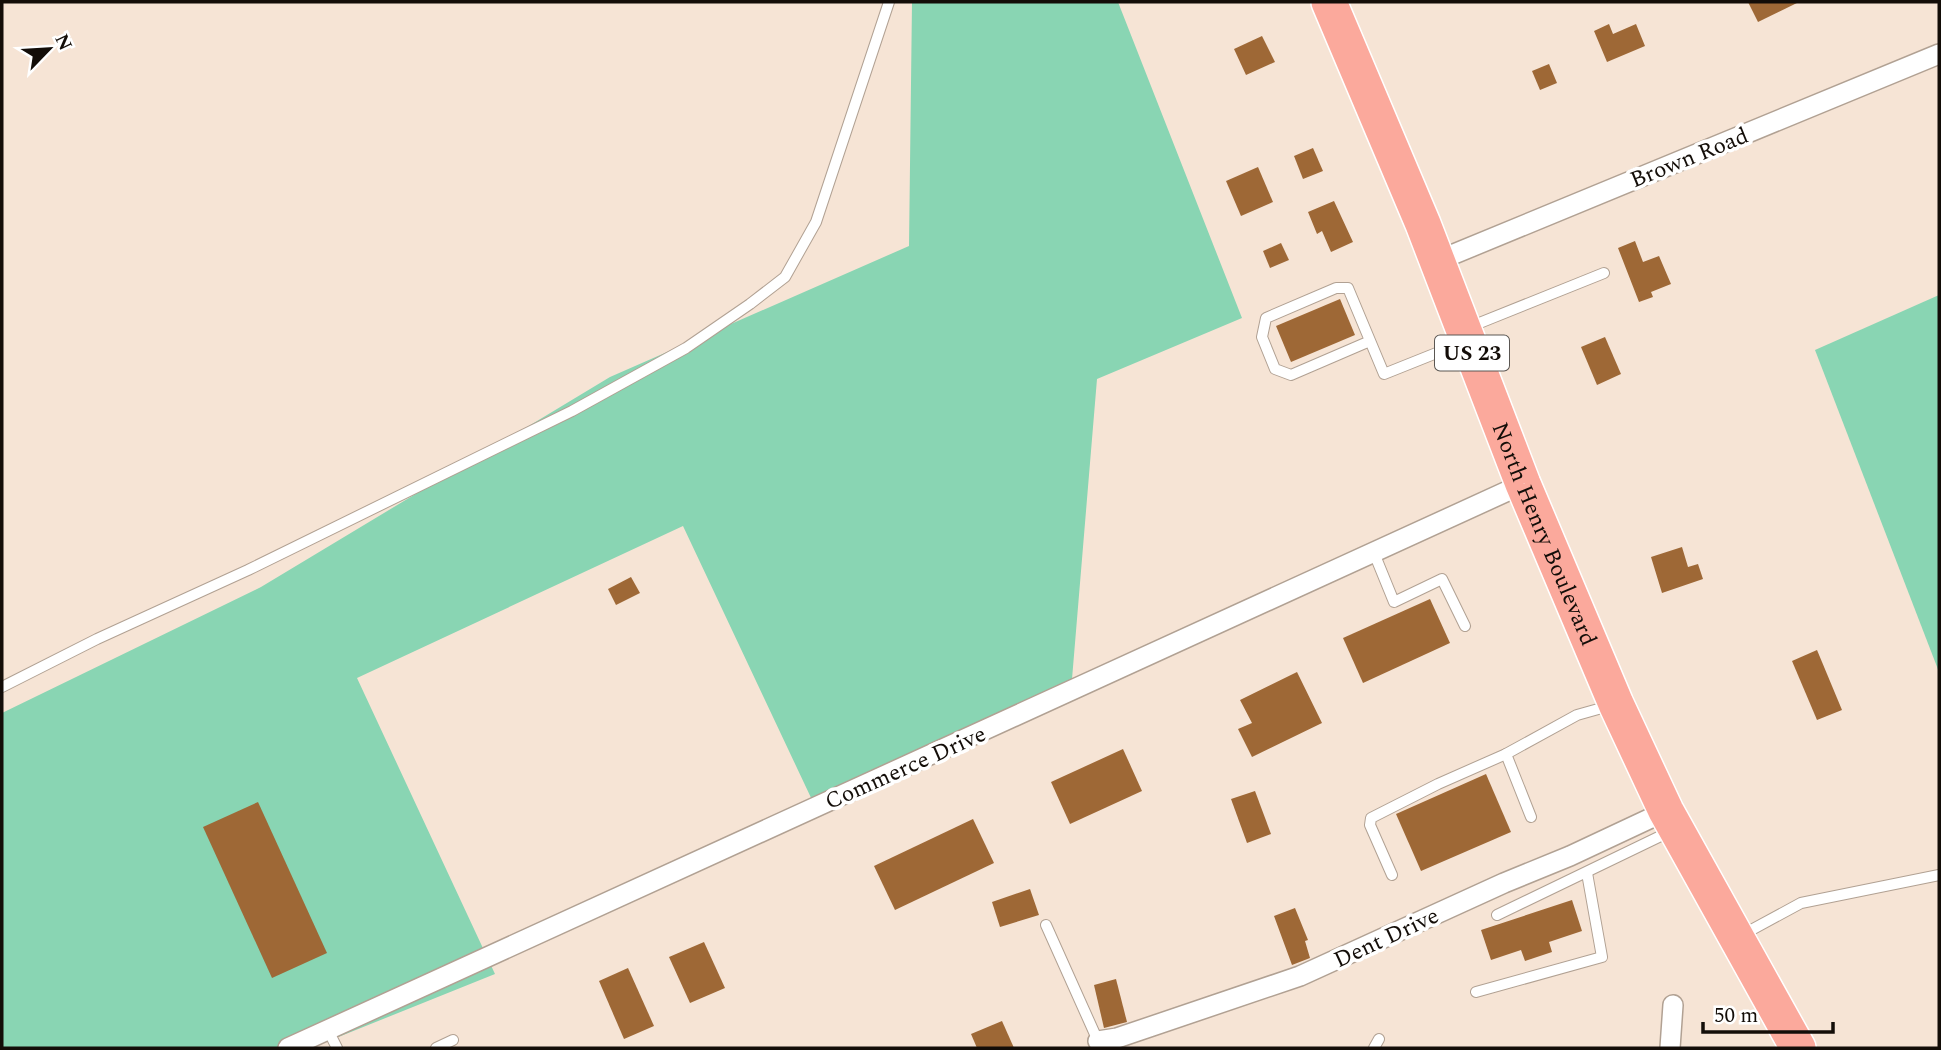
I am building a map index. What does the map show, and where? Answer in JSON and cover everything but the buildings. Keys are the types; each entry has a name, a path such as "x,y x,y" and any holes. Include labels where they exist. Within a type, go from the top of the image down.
{"highway":[{"name":"North Henry Boulevard","path":"1329,2 1437,261 1523,484 1616,704 1671,820 1798,1048"}],"street":[{"name":"Brown Road","path":"1437,261 1939,54"},
{"name":"Commerce Drive","path":"288,1048 1523,484"},
{"name":"Dent Drive","path":"1098,1041 1117,1038 1300,976 1504,883 1671,820"},
{"path":"1670,1048 1672,1005"}],"lane":[{"path":"2,687 572,411 686,348 785,277 816,222 889,2"},
{"path":"1370,341 1292,375 1275,369 1262,337 1266,318 1336,288 1348,288 1384,374 1604,273"},
{"path":"1374,553 1394,602 1441,579 1465,626"},
{"path":"1392,875 1370,825 1371,818 1506,754 1577,715 1616,704"},
{"path":"1506,754 1531,817"},
{"path":"1497,915 1587,873 1671,820"},
{"path":"1476,992 1602,957 1587,873"},
{"path":"1736,938 1801,902 1939,875"},
{"path":"1046,925 1098,1041"},
{"path":"328,1030 337,1048"},
{"path":"436,1048 453,1040"}],"green space":[{"path":"912,2 1118,2 1242,318 1097,379 1071,691 813,802 683,526 357,678 495,974 311,1048 2,1048 2,713 261,587 610,377 909,246"},
{"path":"1939,295 1939,672 1815,350"}]}
